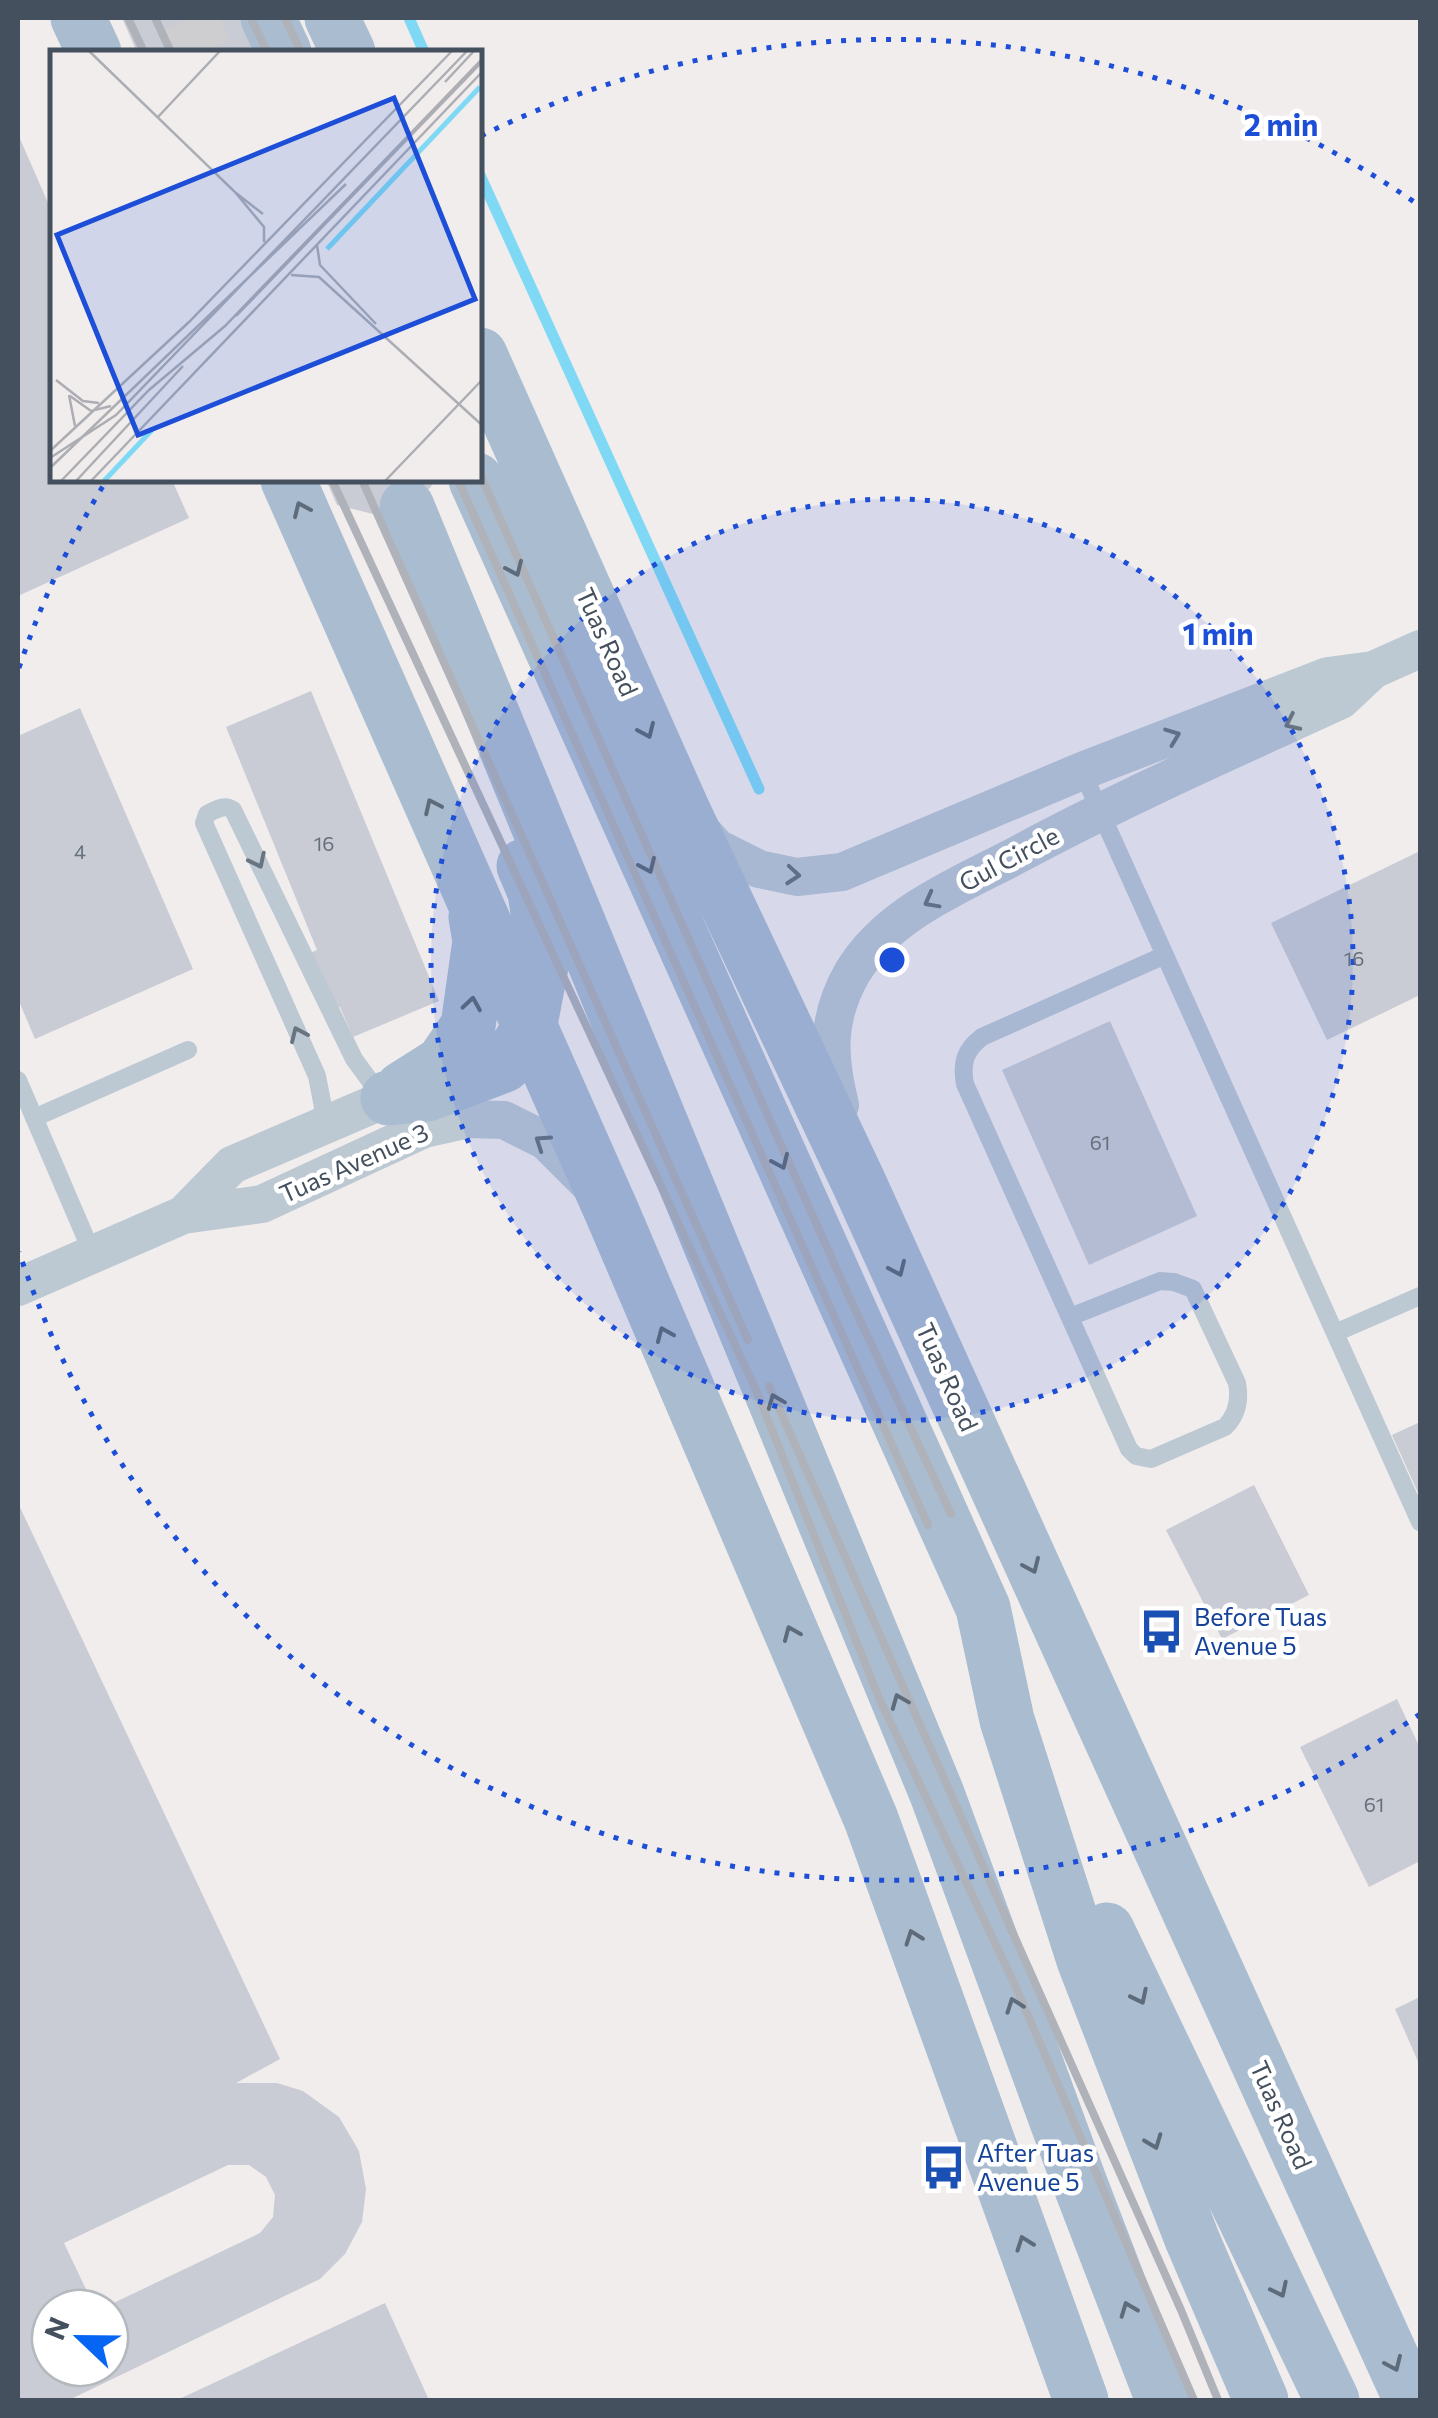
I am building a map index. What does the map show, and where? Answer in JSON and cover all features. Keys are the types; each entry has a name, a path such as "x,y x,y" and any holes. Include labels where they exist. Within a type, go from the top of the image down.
{"main road":[{"path":"78,18 93,50"},
{"path":"268,18 283,50"},
{"path":"332,18 347,50"},
{"name":"Tuas Road","path":"482,360 682,811 858,1180 1411,2400"},
{"path":"289,482 611,1210 870,1820 1080,2400"},
{"path":"477,482 983,1608 1007,1720 1084,1960 1192,2239 1261,2400"},
{"path":"407,508 937,1794 1163,2400"},
{"path":"388,1098 427,1094 504,1065 530,1024 544,950 535,892 491,794 499,731"},
{"path":"388,1098 443,1063 468,1026 480,940 473,894"},
{"path":"1007,1720 1332,2400"},
{"path":"1151,1829 1188,1959 1360,2400"}],"street":[{"name":"Gul Circle","path":"682,811 717,848 760,869 806,877 842,872 1082,771 1328,676 1373,670 1420,649"},
{"name":"Gul Circle","path":"858,1180 831,1066 830,1040 834,1018 853,972 890,928 916,909 1098,812 1341,700 1373,670"},
{"name":"Tuas Avenue 3","path":"183,1215 232,1165 388,1098"},
{"name":"Tuas Avenue 3","path":"18,1288 183,1215 262,1204 424,1129 469,1119 504,1120 546,1142 611,1210"}],"lane":[{"path":"1082,771 1420,1522"},
{"path":"321,1126 317,1076 204,823 208,814 220,808 233,810 354,1059 388,1098"},
{"path":"1070,1317 1160,1281 1184,1284 1192,1290 1237,1383 1238,1404 1230,1422 1225,1428 1159,1458 1136,1456 1126,1445 965,1084 964,1061 969,1049 982,1037 1165,955"},
{"path":"34,1118 188,1050"},
{"path":"18,1080 94,1256"},
{"path":"1335,1333 1420,1296"}],"building":[{"path":"122,18 260,18 274,50 136,50"},
{"path":"18,134 50,207 50,482 173,482 189,518 18,596"},
{"path":"327,482 434,482 407,507 373,514 337,505"},
{"path":"311,691 439,1001 353,1037 340,1007 331,1011 308,954 317,950 226,727"},
{"path":"80,708 193,969 35,1039 18,999 18,736"},
{"path":"1420,851 1420,995 1327,1040 1271,923"},
{"path":"1110,1021 1197,1216 1089,1265 1002,1070"},
{"path":"1420,1422 1420,1497 1392,1435"},
{"path":"1254,1485 1309,1595 1222,1639 1166,1530"},
{"path":"18,1503 280,2059 236,2083 277,2083 303,2091 339,2117 359,2151 366,2189 362,2222 345,2254 320,2279 130,2371 130,2295 260,2233 273,2217 275,2195 266,2177 249,2165 228,2165 64,2243 85,2288 30,2288 30,2388 94,2388 69,2400 18,2400"},
{"path":"1397,1699 1420,1748 1420,1861 1369,1887 1300,1747"},
{"path":"1420,1997 1420,2066 1395,2009"},
{"path":"385,2303 429,2400 177,2400"}],"waterway":[{"path":"409,18 423,50"},
{"path":"482,179 759,789"}],"tunnel":[{"path":"189,18 204,50"}],"railway":[{"path":"128,18 143,50"},
{"path":"155,18 170,50"},
{"path":"251,18 266,50"},
{"path":"285,18 300,50"},
{"path":"482,478 851,1301 951,1514"},
{"path":"333,482 756,1390 879,1698 1014,1983 1194,2400"},
{"path":"363,482 748,1340"},
{"path":"459,482 928,1525"},
{"path":"769,1386 1218,2400"}],"place":[{"name":"Before Tuas Avenue 5","path":"1161,1631"},
{"name":"After Tuas Avenue 5","path":"944,2167"}]}
